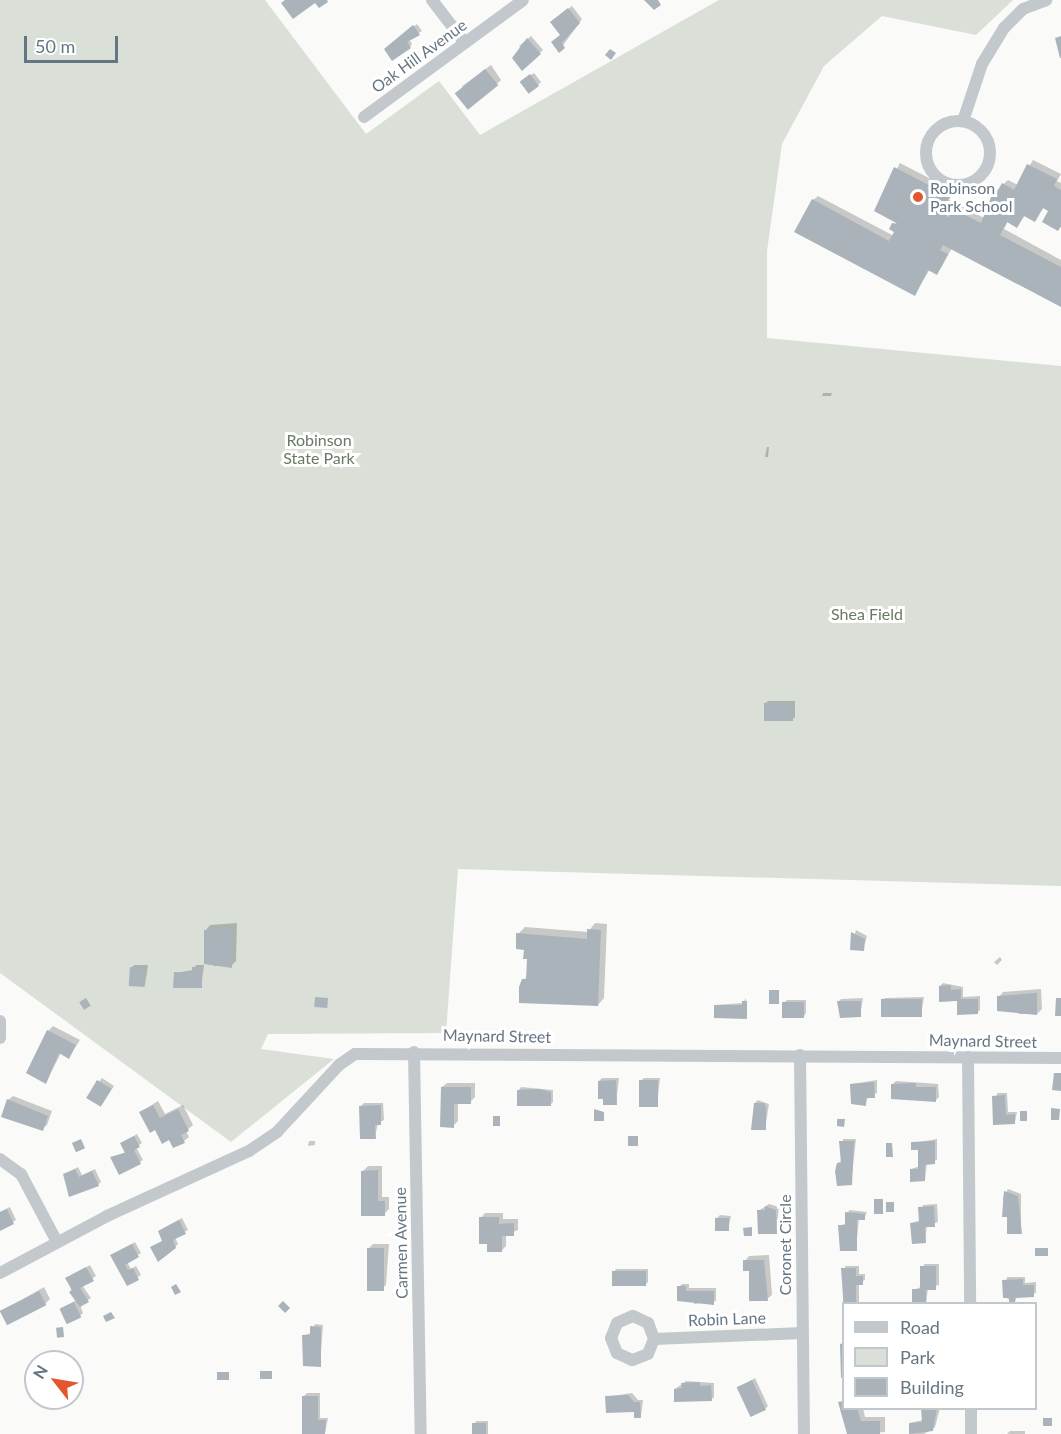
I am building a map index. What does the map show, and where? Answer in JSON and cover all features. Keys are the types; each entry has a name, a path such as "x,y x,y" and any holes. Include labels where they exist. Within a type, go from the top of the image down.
{"street":[{"path":"432,0 465,43"},
{"name":"Oak Hill Avenue","path":"364,117 523,0"},
{"path":"963,121 982,64 1005,28 1023,9 1046,0"},
{"path":"963,121 984,134 990,159 975,180 950,184 930,169 926,147 938,128 963,121"},
{"path":"0,1021 0,1038"},
{"name":"Maynard Street","path":"0,1273 57,1242 249,1151 277,1132 339,1065 355,1054 414,1052 1061,1058"},
{"name":"Carmen Avenue","path":"414,1052 421,1434"},
{"name":"Coronet Circle","path":"800,1055 804,1434"},
{"path":"968,1057 970,1302"},
{"path":"0,1159 21,1173 57,1242"},
{"name":"Robin Lane","path":"654,1339 802,1333"},
{"path":"971,1410 971,1434"}],"green space":[{"name":"Robinson State Park","path":"0,0 265,0 366,134 439,81 480,135 719,0 1013,0 976,35 882,16 824,66 782,144 767,251 767,338 1061,366 1061,886 458,869 446,1033 268,1034 261,1049 334,1059 231,1142 0,973"}],"building":[{"path":"285,0 327,0 328,2 319,8 315,3 293,19 281,3"},
{"path":"644,0 658,0 661,5 654,10"},
{"path":"568,8 580,23 562,43 565,48 559,53 551,42 560,35 550,22"},
{"path":"413,25 420,35 407,42 411,48 392,61 384,49"},
{"path":"1061,36 1061,58 1060,58 1055,38"},
{"path":"527,38 541,54 522,71 512,58"},
{"path":"610,49 616,53 611,60 605,55"},
{"path":"485,69 498,85 468,110 455,94"},
{"path":"530,74 539,86 529,94 520,82"},
{"path":"1027,164 1057,179 1054,186 1061,190 1061,226 1058,231 1042,222 1048,211 1043,208 1035,222 1024,216 1017,228 1007,222 1000,235 1061,267 1061,307 943,245 940,250 948,254 937,275 928,270 915,296 794,232 812,199 889,241 894,232 889,229 892,223 898,224 874,211 894,167 950,196 945,205 981,223 993,192 996,194 1002,183 1014,190"},
{"path":"764,703 793,703 793,721 764,721"},
{"path":"213,927 232,927 232,968 204,964 204,930 214,930"},
{"path":"587,929 601,930 598,1006 519,1003 519,987 522,979 526,979 527,959 523,959 524,950 516,949 516,933 587,939"},
{"path":"851,932 865,939 864,951 850,950"},
{"path":"130,967 146,968 145,987 129,986"},
{"path":"192,967 202,967 202,988 173,988 174,972 192,973"},
{"path":"951,985 951,990 961,989 961,999 978,999 978,1014 957,1015 957,1001 939,1002 939,986"},
{"path":"769,990 779,990 779,1004 769,1004"},
{"path":"1037,993 1037,1015 997,1011 997,996"},
{"path":"315,997 328,998 327,1008 314,1007"},
{"path":"86,998 91,1006 84,1010 79,1002"},
{"path":"1056,998 1061,998 1061,1016 1055,1016"},
{"path":"881,999 922,999 922,1017 881,1017"},
{"path":"742,1001 747,1001 747,1019 714,1018 714,1005 742,1005"},
{"path":"837,1001 861,1001 861,1017 840,1018"},
{"path":"782,1002 804,1002 804,1018 782,1018"},
{"path":"47,1030 76,1045 69,1059 59,1053 46,1084 26,1073"},
{"path":"1054,1073 1061,1073 1061,1091 1052,1090"},
{"path":"97,1080 112,1089 101,1107 86,1098"},
{"path":"616,1080 617,1105 603,1105 603,1099 598,1099 598,1081"},
{"path":"639,1080 658,1080 658,1107 639,1107"},
{"path":"874,1082 875,1098 866,1098 866,1106 851,1104 850,1084"},
{"path":"916,1083 916,1087 936,1087 936,1102 891,1099 891,1084"},
{"path":"441,1087 471,1087 471,1104 454,1104 454,1128 440,1127"},
{"path":"539,1089 551,1092 551,1106 517,1106 517,1090"},
{"path":"1005,1095 1006,1115 1015,1114 1015,1124 993,1125 992,1096"},
{"path":"7,1099 48,1116 43,1131 1,1117"},
{"path":"754,1103 764,1103 766,1107 766,1130 751,1130"},
{"path":"153,1105 160,1118 178,1109 189,1131 181,1135 185,1143 173,1148 169,1140 162,1144 155,1130 150,1133 139,1112"},
{"path":"381,1105 381,1125 375,1125 376,1139 360,1139 359,1106"},
{"path":"1051,1108 1060,1109 1059,1120 1051,1120"},
{"path":"594,1109 604,1112 604,1121 594,1121"},
{"path":"1020,1111 1027,1111 1027,1121 1020,1121"},
{"path":"493,1116 500,1116 500,1126 493,1126"},
{"path":"837,1119 845,1119 844,1127 837,1126"},
{"path":"134,1136 140,1147 134,1150 141,1164 119,1175 110,1157 125,1153 120,1143"},
{"path":"628,1136 638,1136 638,1146 628,1146"},
{"path":"81,1139 85,1148 76,1152 72,1143"},
{"path":"839,1141 854,1141 852,1185 837,1186 835,1171 837,1163 841,1163"},
{"path":"935,1141 935,1164 925,1165 925,1181 910,1182 910,1169 918,1169 918,1150 911,1150 911,1142"},
{"path":"886,1143 892,1143 893,1157 886,1157"},
{"path":"75,1169 79,1177 92,1171 99,1186 69,1197 63,1174"},
{"path":"378,1170 378,1201 385,1201 385,1216 361,1216 361,1171"},
{"path":"1004,1191 1018,1196 1022,1234 1007,1234 1007,1217 1002,1217"},
{"path":"874,1199 883,1199 883,1214 874,1214"},
{"path":"886,1202 894,1202 894,1212 886,1212"},
{"path":"765,1206 776,1210 777,1234 758,1234 757,1210 765,1210"},
{"path":"934,1206 935,1227 925,1227 926,1243 912,1244 910,1223 919,1222 918,1207"},
{"path":"7,1209 14,1224 0,1231 0,1212"},
{"path":"845,1212 865,1214 865,1220 857,1220 857,1251 840,1251 838,1225 845,1225"},
{"path":"479,1217 499,1217 499,1224 514,1223 514,1236 502,1236 502,1252 487,1252 487,1244 479,1244"},
{"path":"715,1218 729,1218 729,1231 715,1231"},
{"path":"179,1220 186,1234 173,1240 176,1248 158,1262 150,1247 162,1241 158,1231"},
{"path":"752,1227 752,1236 744,1236 743,1228"},
{"path":"132,1244 139,1257 125,1265 128,1270 133,1268 139,1280 127,1286 110,1255"},
{"path":"367,1248 384,1248 384,1291 367,1291"},
{"path":"1035,1248 1048,1248 1048,1256 1035,1256"},
{"path":"743,1260 764,1260 768,1301 749,1301 749,1271 743,1271"},
{"path":"920,1266 936,1266 936,1290 926,1290 926,1302 912,1302 912,1289 920,1289"},
{"path":"86,1267 94,1281 80,1288 89,1302 80,1307 69,1292 72,1290 65,1278"},
{"path":"841,1268 856,1268 856,1276 863,1276 863,1285 856,1285 856,1302 843,1302"},
{"path":"612,1271 646,1271 646,1286 612,1286"},
{"path":"1023,1279 1023,1285 1034,1285 1034,1297 1015,1298 1015,1302 1009,1302 1009,1298 1003,1298 1002,1280"},
{"path":"176,1284 181,1292 175,1295 171,1287"},
{"path":"677,1286 686,1286 686,1291 714,1291 714,1305 677,1301"},
{"path":"39,1291 46,1305 7,1325 0,1311"},
{"path":"283,1301 290,1308 285,1313 278,1306"},
{"path":"74,1302 81,1317 67,1324 59,1309"},
{"path":"111,1312 115,1318 106,1322 103,1316"},
{"path":"310,1326 321,1327 321,1367 303,1366 302,1335 310,1335"},
{"path":"63,1327 64,1337 57,1338 56,1328"},
{"path":"840,1344 842,1344 841,1378"},
{"path":"260,1371 272,1371 272,1379 260,1379"},
{"path":"217,1372 229,1372 229,1380 217,1380"},
{"path":"752,1380 766,1410 751,1417 737,1387"},
{"path":"700,1382 700,1386 711,1385 712,1401 674,1402 674,1389 682,1388 681,1383"},
{"path":"628,1395 634,1402 640,1402 641,1418 634,1418 634,1412 606,1413 605,1396"},
{"path":"302,1396 318,1396 318,1420 326,1420 325,1434 302,1434"},
{"path":"842,1401 842,1410 858,1410 861,1421 880,1421 880,1434 847,1434 838,1402"},
{"path":"921,1410 937,1410 933,1431 909,1434 909,1423 922,1422"},
{"path":"1043,1418 1052,1418 1052,1426 1043,1426"},
{"path":"472,1423 486,1423 486,1434 472,1434"}],"place":[{"name":"Robinson Park School","path":"918,197"}],"park label":[{"name":"Shea Field","path":"867,614"}]}
